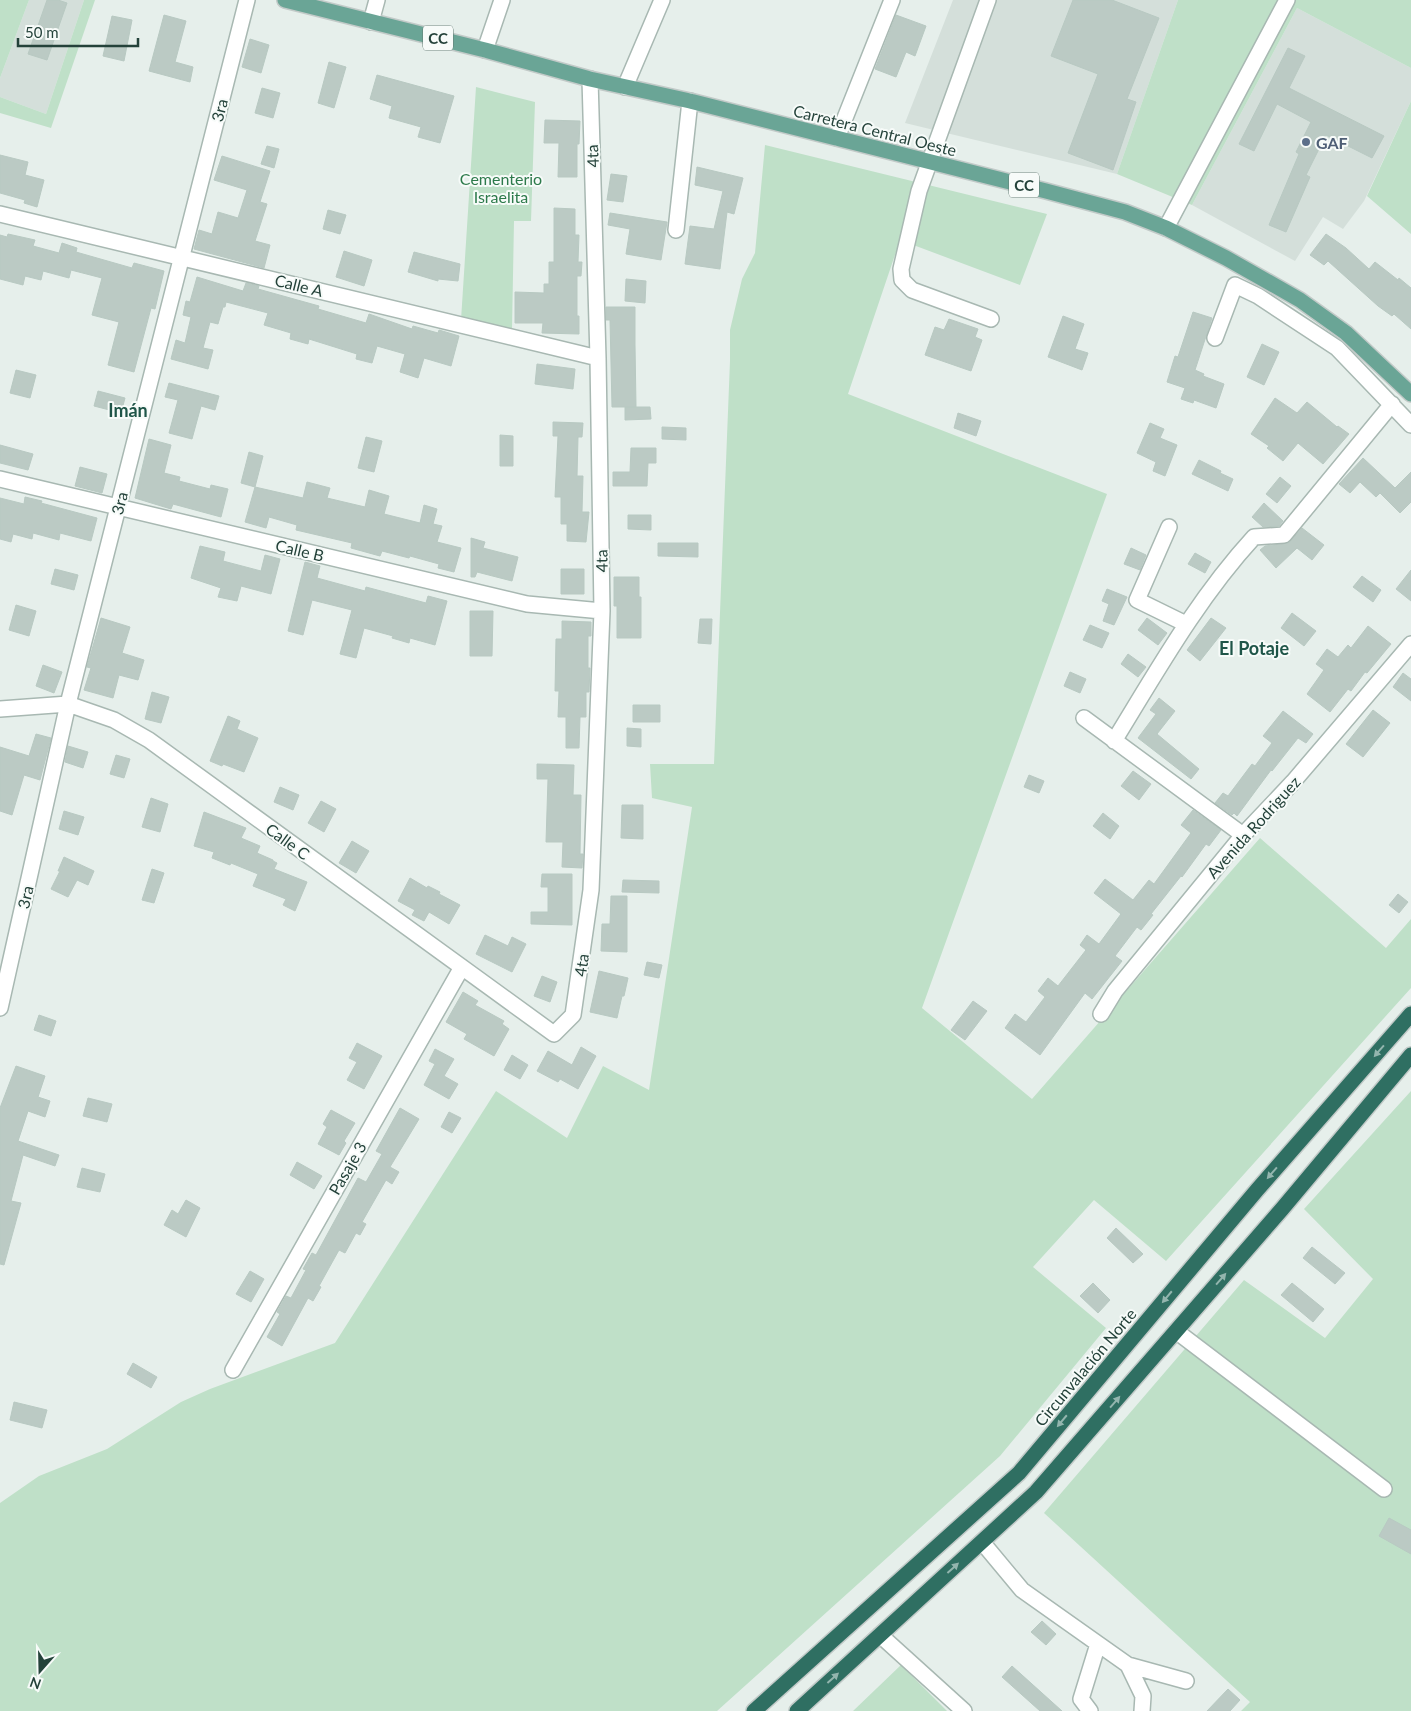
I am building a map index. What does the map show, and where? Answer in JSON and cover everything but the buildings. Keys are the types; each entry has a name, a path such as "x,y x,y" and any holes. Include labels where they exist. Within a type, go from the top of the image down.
{"highway":[{"name":"Circunvalación Norte","path":"754,1711 1018,1473 1257,1190 1411,1014"},
{"path":"798,1711 1036,1492 1282,1209 1411,1055"}],"main road":[{"name":"Carretera Central Oeste","path":"286,0 485,50 590,79 690,101 1125,212 1166,228 1258,275 1300,300 1346,333 1411,394"}],"street":[{"name":"3ra","path":"0,1008 68,704 247,0"},
{"path":"371,22 377,0"},
{"path":"485,50 502,0"},
{"path":"625,87 662,0"},
{"path":"837,138 892,0"},
{"path":"988,0 919,191 901,269 902,280 912,290 991,319"},
{"path":"1166,228 1287,0"},
{"name":"4ta","path":"554,1034 574,1015 592,890 602,612 598,358 590,79"},
{"path":"676,230 690,101"},
{"name":"Calle A","path":"0,214 181,256 598,358"},
{"path":"1215,338 1234,285 1258,296 1337,348 1411,425"},
{"path":"1114,741 1186,624 1232,561 1254,538 1284,535 1392,404"},
{"name":"Calle B","path":"0,479 527,604 602,612"},
{"path":"1169,527 1138,600 1186,624"},
{"name":"Avenida Rodriguez","path":"1101,1014 1114,991 1243,835 1293,782 1411,644"},
{"name":"Calle C","path":"0,709 68,704 114,720 149,740 554,1034"},
{"path":"1084,718 1243,835"},
{"name":"Pasaje 3","path":"233,1370 462,967"},
{"path":"1176,1331 1384,1489"},
{"path":"982,1542 1022,1590 1128,1665 1186,1681"},
{"path":"880,1635 964,1711"},
{"path":"1090,1711 1081,1699 1098,1644"},
{"path":"1128,1665 1143,1696 1142,1711"}],"shaded area":[{"path":"29,0 84,0 46,114 0,97 0,78"},
{"path":"953,0 1178,0 1117,174 905,123"},
{"path":"1297,8 1411,68 1411,101 1364,201 1343,229 1323,217 1295,261 1192,205"}],"green space":[{"path":"0,0 29,0 0,78"},
{"path":"84,0 95,0 51,128 0,113 0,97 46,114"},
{"path":"1178,0 1411,0 1411,68 1297,8 1192,205 1117,174"},
{"name":"Cementerio Israelita","path":"476,87 535,102 531,221 514,221 512,330 461,320"},
{"path":"1411,101 1411,234 1367,196"},
{"path":"765,145 1047,214 1020,285 900,240 848,394 1107,494 922,1008 1032,1099 1260,838 1386,948 1411,919 1411,988 1166,1261 1094,1200 1033,1267 1106,1328 1000,1456 717,1711 0,1711 0,1503 39,1476 107,1449 181,1402 210,1389 335,1343 496,1091 567,1138 603,1066 649,1090 692,807 652,798 650,764 714,764 730,330 742,279 755,253"},
{"path":"1411,1091 1411,1711 1241,1711 1250,1702 1044,1513 1244,1280 1325,1338 1373,1279 1304,1209"},
{"path":"901,1665 947,1711 853,1711"}],"place":[{"name":"GAF","path":"1306,142"}],"district":[{"name":"Imán","path":"128,410"},
{"name":"El Potaje","path":"1254,648"}]}
